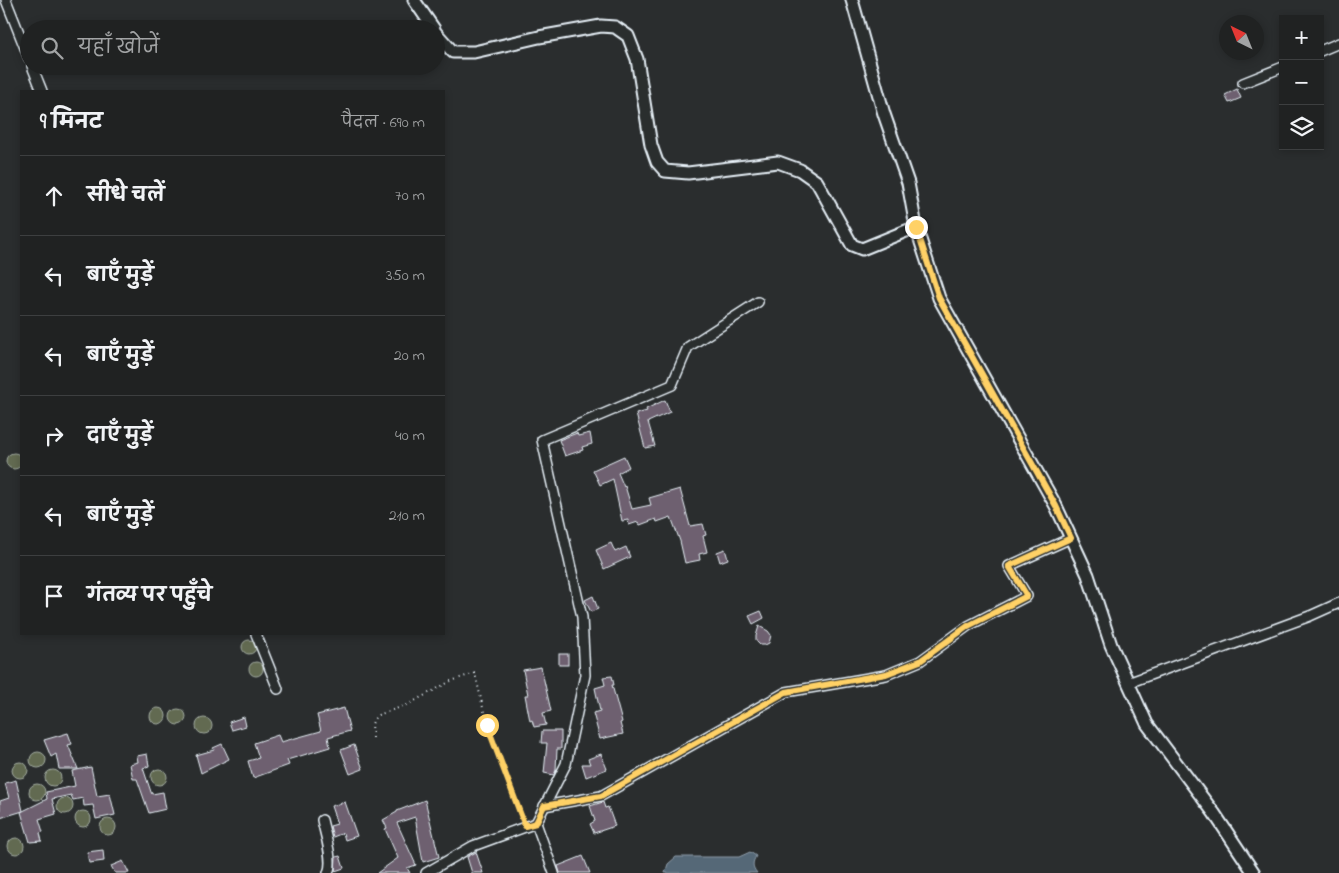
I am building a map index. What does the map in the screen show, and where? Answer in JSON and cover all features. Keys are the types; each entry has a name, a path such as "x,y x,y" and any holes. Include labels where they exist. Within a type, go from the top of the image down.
{"street":[{"path":"6,0 20,35"},
{"path":"414,0 428,20"},
{"path":"852,0 884,114 908,183 916,227 939,298 1056,506 1088,575 1111,645 1147,724 1214,813 1254,873"},
{"path":"445,43 453,52 474,52 601,26 615,27 628,36 637,59 651,145 657,162 665,171 688,173 778,162 800,170 817,182 852,245 862,249 916,227"},
{"path":"1324,49 1339,43"},
{"path":"1243,84 1279,69"},
{"path":"36,75 42,90"},
{"path":"554,873 536,823 566,764 585,675 582,617 542,440 672,385 688,347 758,302"},
{"path":"544,806 601,796 786,692 886,674 920,661 968,626 1027,596 1009,566 1071,538"},
{"path":"1128,683 1310,616 1339,603"},
{"path":"256,635 278,689"},
{"path":"322,820 329,851 330,870 328,873"},
{"path":"426,873 473,846 536,823"}],"path":[{"path":"374,738 372,724 378,715 406,705 451,681 475,673 487,725 525,826"}],"green space":[{"path":"14,453 19,456 20,465 17,468 11,468 7,464 7,458 11,454"},
{"path":"246,640 252,640 256,647 252,654 246,654 242,650 242,644"},
{"path":"253,662 259,662 263,669 259,676 253,676 249,672 249,666"},
{"path":"158,708 166,716 158,724 150,716"},
{"path":"178,709 186,717 178,725 170,717"},
{"path":"204,718 212,726 204,734 196,726"},
{"path":"38,752 46,760 38,768 30,760"},
{"path":"20,762 28,770 20,778 12,770"},
{"path":"159,769 167,777 159,785 151,777"},
{"path":"53,770 61,778 53,786 45,778"},
{"path":"37,784 45,792 37,800 29,792"},
{"path":"65,798 73,806 65,814 57,806"},
{"path":"83,811 91,819 83,827 75,819"},
{"path":"108,819 116,827 108,835 100,827"},
{"path":"16,838 24,846 16,854 8,846"}],"water":[{"path":"750,852 756,856 753,865 757,873 665,873 668,864 676,857 739,857"}],"building":[{"path":"1237,89 1241,98 1229,103 1225,95"},
{"path":"665,400 670,412 648,422 655,446 645,448 636,414 647,411 646,409"},
{"path":"577,433 578,436 590,433 592,444 582,447 583,450 565,456 559,440"},
{"path":"624,456 629,467 618,473 625,486 632,509 651,505 649,498 680,489 690,526 703,524 706,535 703,536 707,552 699,554 700,560 685,563 680,541 671,517 657,522 656,519 640,525 638,522 629,525 628,520 622,521 613,479 600,485 593,470"},
{"path":"611,543 615,552 626,547 630,557 604,569 596,550"},
{"path":"725,549 728,559 720,562 717,552"},
{"path":"593,596 598,609 591,612 585,600"},
{"path":"761,611 764,618 753,624 749,616"},
{"path":"759,626 771,635 769,643 765,645 760,645 756,641"},
{"path":"559,654 568,654 568,665 559,665"},
{"path":"541,667 551,711 543,713 546,725 534,727 532,720 530,721 525,695 528,695 523,670"},
{"path":"612,676 614,685 612,685 622,722 620,723 623,734 600,739 593,713 600,711 595,688 605,685 603,677"},
{"path":"344,708 350,731 328,737 330,747 287,760 289,765 253,778 248,761 259,758 254,743 278,735 281,742 321,731 317,715"},
{"path":"244,717 246,726 232,730 229,722"},
{"path":"542,731 561,731 561,749 557,749 554,775 544,773 547,743 541,743"},
{"path":"68,733 72,744 68,745 78,769 59,769 56,754 51,757 44,740"},
{"path":"222,744 229,759 201,773 196,755 214,750 213,748"},
{"path":"354,745 363,769 350,774 341,750"},
{"path":"147,754 149,766 143,768 151,792 152,794 163,792 166,809 149,813 137,779 133,779 130,764 138,762 137,756"},
{"path":"601,754 607,769 586,777 582,764 590,764 588,759"},
{"path":"91,767 97,796 110,794 115,815 96,819 93,805 84,806 83,798 73,800 71,795 52,799 56,814 39,819 43,832 40,833 42,841 30,842 21,812 47,799 46,792 75,786 72,771"},
{"path":"16,780 23,811 0,818 0,801 9,798 5,783"},
{"path":"425,800 439,857 423,862 415,817 397,823 416,865 407,868 410,873 377,873 398,858 383,820 397,811"},
{"path":"345,802 357,836 345,840 343,833 333,837 330,826 337,824 331,806"},
{"path":"603,802 605,808 608,807 615,826 594,833 590,824 595,821 590,806"},
{"path":"103,850 104,861 89,863 87,852"},
{"path":"476,852 483,873 472,873 467,857"},
{"path":"340,856 344,868 335,871 336,857"},
{"path":"583,856 590,873 560,873 558,866"},
{"path":"123,861 129,873 115,873 111,866"}],"route":[{"path":"487,725 525,826 536,823 544,806 601,796 786,692 886,674 920,661 968,626 1027,596 1009,566 1071,538 1056,506 998,406 939,298 916,227"}]}
